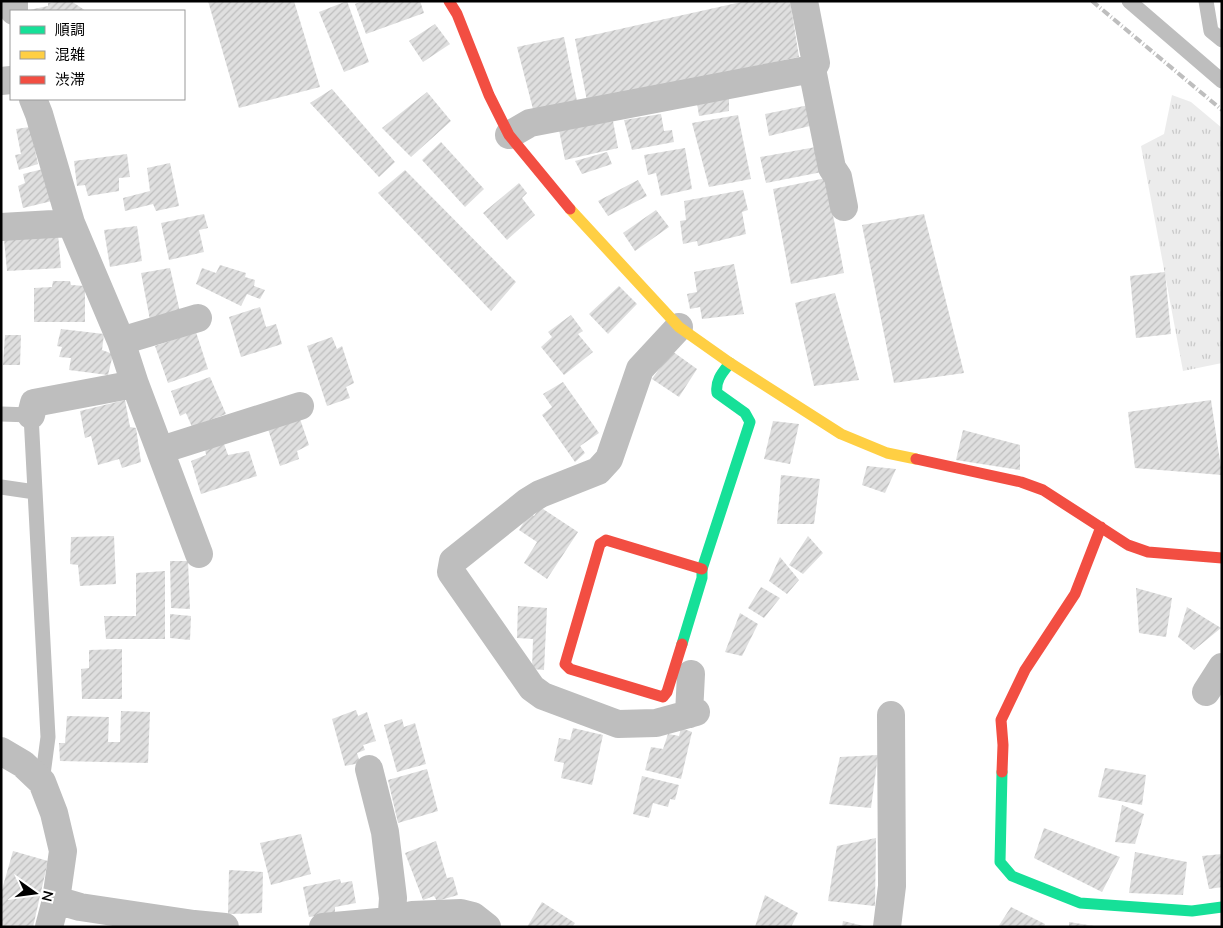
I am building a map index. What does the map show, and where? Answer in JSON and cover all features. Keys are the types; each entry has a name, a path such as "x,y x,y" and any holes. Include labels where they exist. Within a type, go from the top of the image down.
{"street":[{"path":"449,1 457,14 490,95 509,135 556,194 679,327 730,363 841,434 887,453 1021,482 1043,490 1128,545 1148,552 1222,558"},
{"path":"804,1 816,63 812,69 832,168 838,177 844,207"},
{"path":"509,135 530,123 812,69"},
{"path":"33,100 71,222 121,340 135,384 199,554"},
{"path":"1,227 71,222"},
{"path":"121,340 198,318"},
{"path":"679,327 640,369 609,459 598,471 540,494 527,502 452,561 451,572 532,688 543,696 618,724 656,724 692,713 691,674"},
{"path":"702,569 606,540 600,544 564,664 570,669 663,697 667,692 702,578 702,569 750,422 747,415 721,397 716,390 715,384 719,376 730,363"},
{"path":"31,415 34,403 135,384"},
{"path":"161,450 300,406"},
{"path":"1101,527 1075,594 1025,670 1001,720 1003,745 1000,862 1012,876 1080,903 1192,911 1222,907"},
{"path":"1206,692 1222,667"},
{"path":"887,927 892,886 891,714"},
{"path":"1,751 24,764 42,782 54,813 63,851 56,900 49,927"},
{"path":"369,769 385,832 393,898 390,924"},
{"path":"56,900 80,906 194,925 225,927"},
{"path":"323,927 390,924 412,914 461,912 474,916 487,927"}],"lane":[{"path":"1129,1 1222,81"},
{"path":"1206,1 1211,31 1222,40"},
{"path":"1,414 31,415 48,736 42,782"},
{"path":"1,487 35,492"}],"green space":[{"path":"1172,95 1191,102 1222,128 1222,363 1183,371 1141,146 1164,134"}],"building":[{"path":"71,1 84,10 29,10 48,6 48,3"},
{"path":"208,1 294,1 320,87 239,108"},
{"path":"347,1 369,62 344,72 319,12"},
{"path":"363,1 420,1 424,13 366,34 355,4"},
{"path":"746,1 790,1 799,57 587,101 575,39"},
{"path":"435,24 450,44 423,62 409,41"},
{"path":"564,37 577,101 534,113 517,47"},
{"path":"332,89 395,162 379,177 310,103"},
{"path":"427,92 451,121 411,157 382,128"},
{"path":"729,98 729,111 699,116 697,103"},
{"path":"809,105 814,125 769,136 765,114"},
{"path":"661,114 664,131 672,130 674,142 632,150 624,120"},
{"path":"738,115 751,179 709,187 692,123"},
{"path":"613,121 618,148 565,160 559,130"},
{"path":"30,127 38,164 19,170 15,155 21,154 16,129"},
{"path":"441,142 484,189 465,207 422,160"},
{"path":"816,147 822,172 766,183 760,157"},
{"path":"685,148 692,189 661,196 656,173 648,175 644,155"},
{"path":"607,152 612,164 582,174 575,161"},
{"path":"127,154 130,177 119,178 119,191 88,196 85,185 77,186 74,161"},
{"path":"170,163 179,206 156,211 153,204 125,211 123,198 150,191 147,168"},
{"path":"43,169 52,201 23,208 18,186 25,183 23,174"},
{"path":"405,170 516,282 491,311 378,193"},
{"path":"826,178 844,273 791,284 773,189"},
{"path":"638,180 647,196 608,216 598,201"},
{"path":"519,183 527,193 522,198 535,215 507,240 483,213"},
{"path":"743,190 748,210 742,212 746,234 698,246 697,241 683,244 680,221 686,220 684,201"},
{"path":"656,210 669,227 635,251 623,233"},
{"path":"204,214 208,228 199,230 204,252 169,260 161,223"},
{"path":"924,214 964,373 894,383 862,225"},
{"path":"137,226 142,261 110,267 104,230"},
{"path":"58,234 61,268 7,271 4,239"},
{"path":"734,264 744,314 702,319 700,307 690,309 687,294 697,292 694,272"},
{"path":"220,265 246,273 245,277 255,280 254,286 265,290 260,299 247,294 241,306 196,284 202,268 216,273"},
{"path":"170,268 180,312 150,320 141,273"},
{"path":"1165,272 1171,334 1136,338 1130,276"},
{"path":"53,281 70,281 71,285 85,286 85,322 34,322 34,288 52,287"},
{"path":"619,286 637,304 608,334 589,314"},
{"path":"835,293 859,380 814,386 795,303"},
{"path":"260,307 266,327 276,324 282,344 241,357 229,317"},
{"path":"571,315 583,331 578,334 593,352 564,375 541,347 552,337 548,332"},
{"path":"61,329 104,334 102,350 113,354 108,375 69,370 71,358 59,357 62,347 57,346"},
{"path":"196,332 208,369 168,383 155,346"},
{"path":"5,335 21,335 20,365 3,365"},
{"path":"332,337 337,349 342,346 354,383 346,387 350,398 327,406 307,346"},
{"path":"672,351 697,369 679,397 652,379"},
{"path":"210,377 226,414 192,427 186,413 180,416 171,391"},
{"path":"563,382 599,433 580,446 585,453 575,462 542,415 552,407 543,394"},
{"path":"125,400 130,427 136,428 141,462 122,468 119,459 98,465 91,436 85,438 80,411"},
{"path":"1211,400 1222,475 1135,468 1128,412"},
{"path":"300,419 309,445 297,451 299,459 280,466 268,429"},
{"path":"773,421 799,424 790,464 764,459"},
{"path":"963,430 1020,445 1020,470 956,460"},
{"path":"224,444 228,455 249,451 257,476 201,494 191,461 206,455 205,449"},
{"path":"867,466 896,469 885,493 862,485"},
{"path":"781,475 820,479 814,524 777,524"},
{"path":"540,507 578,532 547,579 524,563 537,542 519,530 530,513 534,516"},
{"path":"114,536 116,584 80,586 78,565 70,564 71,537"},
{"path":"808,536 823,553 803,574 789,565"},
{"path":"780,557 799,580 787,594 769,581"},
{"path":"170,561 188,561 190,609 171,608"},
{"path":"165,571 165,639 106,639 104,616 136,616 136,573"},
{"path":"761,587 780,598 764,618 748,608"},
{"path":"1136,588 1172,598 1166,637 1139,633"},
{"path":"518,606 547,608 544,670 532,669 533,639 517,638"},
{"path":"1187,607 1221,628 1194,650 1178,637"},
{"path":"740,613 758,624 742,656 725,652"},
{"path":"170,614 191,616 190,640 170,638"},
{"path":"122,649 122,699 82,699 81,669 89,668 89,650"},
{"path":"356,710 358,716 367,712 376,741 363,745 365,750 357,753 360,763 345,766 332,719"},
{"path":"121,711 150,712 148,763 60,761 59,743 65,743 67,716 109,717 108,742 120,742"},
{"path":"402,719 404,727 415,723 426,764 397,772 384,725"},
{"path":"573,728 603,735 592,785 561,778 564,763 554,761 559,738 570,740"},
{"path":"681,728 692,732 681,779 645,770 651,747 663,749 668,734 679,736"},
{"path":"878,755 871,808 829,804 840,757"},
{"path":"1105,768 1146,775 1142,805 1098,797"},
{"path":"427,769 438,811 398,823 388,780"},
{"path":"642,776 679,785 675,800 670,799 668,807 653,803 649,818 633,814"},
{"path":"1122,805 1144,814 1135,844 1115,842"},
{"path":"1044,828 1120,857 1102,892 1034,858"},
{"path":"301,834 311,874 271,885 260,843"},
{"path":"876,838 875,906 828,901 837,846"},
{"path":"436,841 447,878 453,877 458,895 437,901 434,896 423,900 405,853"},
{"path":"13,851 48,861 33,927 1,927 1,893"},
{"path":"1135,852 1187,862 1183,895 1129,893"},
{"path":"1222,854 1222,887 1209,889 1202,856"},
{"path":"229,870 263,872 262,913 228,914"},
{"path":"340,879 341,883 352,881 356,903 335,907 335,913 309,917 303,887"},
{"path":"765,895 798,913 791,927 755,927"},
{"path":"542,902 575,923 572,927 527,927"},
{"path":"1011,907 1045,924 1044,927 998,927"},
{"path":"843,921 864,926 864,927 842,927"},
{"path":"1069,922 1094,926 1094,927 1069,927"}],"railway":[{"path":"1092,1 1222,110"}],"traffic: fast":[{"path":"682,644 702,578 702,569 750,422 745,413 717,393 718,380 730,363"},
{"path":"1002,772 1000,862 1012,876 1080,903 1192,911 1222,907"}],"traffic: slow":[{"path":"570,209 679,327 730,363 841,434 887,453 916,459"}],"traffic: jam":[{"path":"449,1 457,14 489,95 509,135 570,209"},
{"path":"916,459 1021,482 1043,490 1128,545 1148,552 1222,558"},
{"path":"1002,772 1003,745 1001,720 1025,670 1075,594 1101,527"},
{"path":"682,644 667,692 663,697 570,669 565,664 600,544 606,540 702,569"}]}
